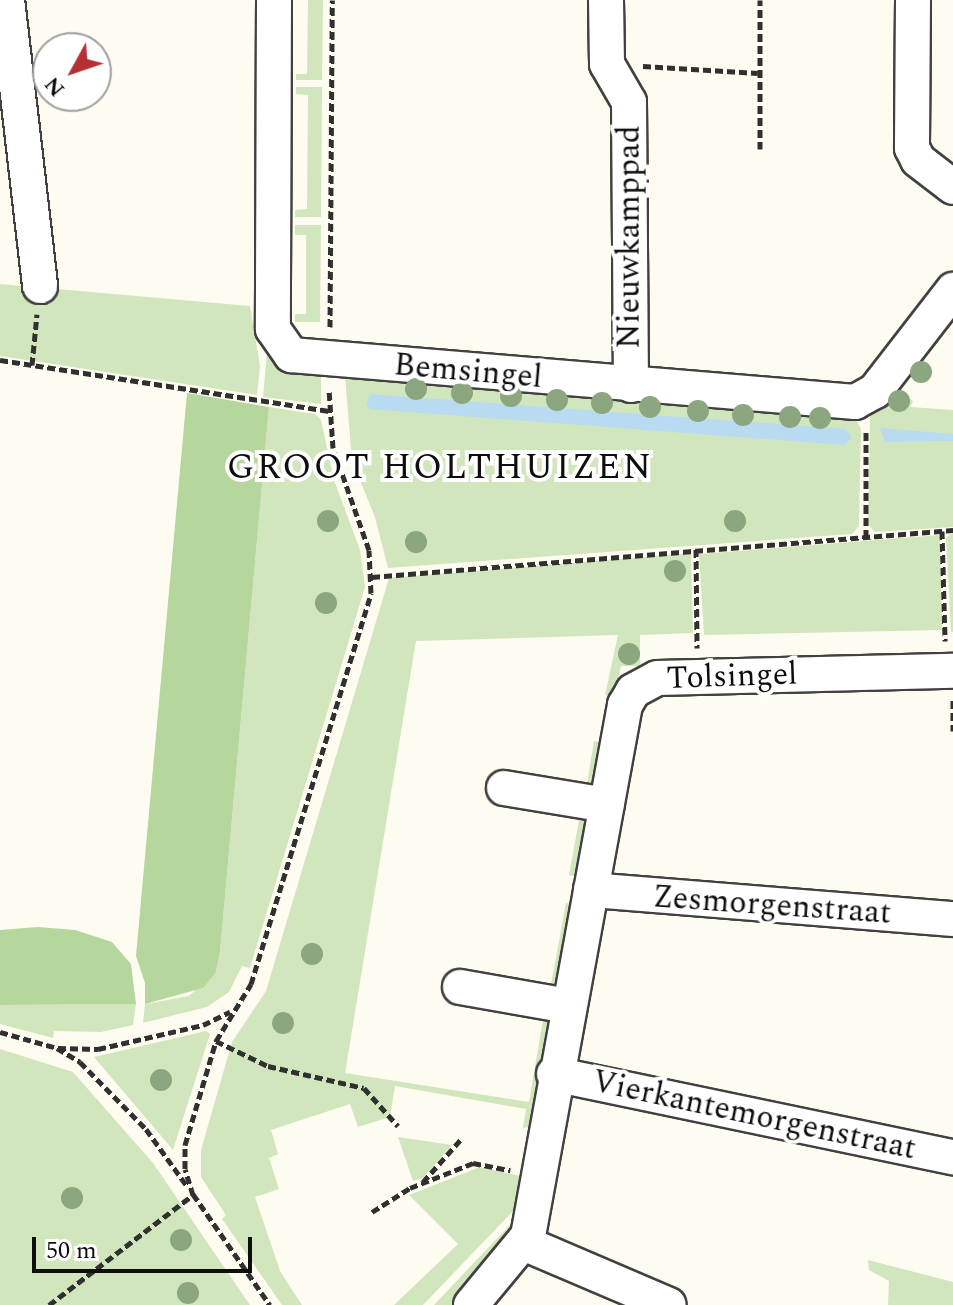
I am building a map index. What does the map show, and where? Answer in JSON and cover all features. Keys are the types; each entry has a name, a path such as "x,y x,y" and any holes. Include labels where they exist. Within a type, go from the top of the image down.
{"street":[{"path":"7,0 40,286"},
{"name":"Bemsingel","path":"274,0 273,329 291,355 330,361 846,403 866,399"},
{"name":"Nieuwkamppad","path":"606,0 607,64 629,102 631,385"},
{"path":"913,0 912,148 918,160 953,187"},
{"path":"866,399 953,290"},
{"name":"Tolsingel","path":"526,1244 554,1074 625,705 633,691 657,678 949,671"},
{"path":"504,788 607,805"},
{"name":"Zesmorgenstraat","path":"591,890 953,919"},
{"path":"460,987 568,1006"},
{"name":"Vierkantemorgenstraat","path":"554,1074 953,1157"},
{"path":"471,1305 526,1244 669,1305"}],"path":[{"path":"193,1195 185,1169 185,1145 216,1041 251,984 365,618 372,577 369,550 333,448 329,411 332,0"},
{"path":"760,0 760,149"},
{"path":"607,64 758,73"},
{"path":"32,365 40,286"},
{"path":"0,360 329,411"},
{"path":"866,399 866,537"},
{"path":"372,577 953,530"},
{"path":"942,531 949,671"},
{"path":"696,549 697,677"},
{"path":"0,1032 57,1048 98,1049 191,1028 237,1007"},
{"path":"216,1041 268,1066 364,1088 398,1126"},
{"path":"57,1048 80,1062 146,1129 270,1305"},
{"path":"423,1182 463,1137"},
{"path":"372,1212 423,1182 473,1163 538,1175"},
{"path":"49,1305 193,1195"}],"green space":[{"path":"308,0 323,0 322,80 296,80 296,74 307,74"},
{"path":"296,87 322,87 321,217 295,217 295,210 307,209 308,95 296,94"},
{"path":"295,225 321,225 320,322 295,322 295,314 306,314 306,235 295,235"},
{"path":"0,284 250,306 260,366 257,395 0,356"},
{"path":"267,353 281,365 321,372 321,404 263,397"},
{"path":"345,376 854,416 861,429 859,526 852,534 388,568 375,517 352,461"},
{"path":"895,388 913,401 910,407 953,410 953,527 875,532 868,524 870,417"},
{"path":"187,393 269,407 216,972 203,988 145,1004 145,983 136,956"},
{"path":"269,407 315,414 321,420 334,480 360,550 365,587 250,968 242,966 229,992 207,1007 143,1023 145,1004 189,996 216,972"},
{"path":"953,533 953,632 951,632 946,538"},
{"path":"940,535 942,630 704,635 699,554"},
{"path":"691,553 693,633 640,635 640,666 621,666 614,696 605,695 618,635 416,641 345,1073 529,1102 544,1014 555,1023 535,1126 523,1128 526,1109 395,1086 390,1117 358,1127 350,1104 271,1130 278,1154 269,1158 279,1189 255,1197 280,1271 302,1305 282,1305 222,1219 226,1215 201,1177 201,1150 232,1042 266,991 389,578"},
{"path":"594,741 605,743 598,784 586,791"},
{"path":"580,815 591,824 582,878 569,875"},
{"path":"566,903 577,905 562,988 550,990"},
{"path":"38,927 75,930 112,942 131,964 136,1004 0,1005 0,930"},
{"path":"136,1004 133,1025 101,1032 54,1031 53,1038 0,1024 0,1005"},
{"path":"206,1031 210,1034 173,1150 94,1057"},
{"path":"0,1049 73,1072 153,1163 250,1305 0,1305"},
{"path":"398,1137 452,1145 423,1178 413,1181"},
{"path":"480,1167 520,1176 514,1210 423,1305 394,1305 458,1244 409,1195"},
{"path":"521,1213 514,1242 454,1305 434,1305"},
{"path":"868,1260 953,1282 953,1305 888,1305 889,1281 869,1270"}],"water":[{"path":"370,394 846,429 852,438 844,445 370,409 366,404"},
{"path":"880,428 953,434 953,441 885,442"}],"district":[{"name":"GROOT HOLTHUIZEN","path":"440,468"}]}
